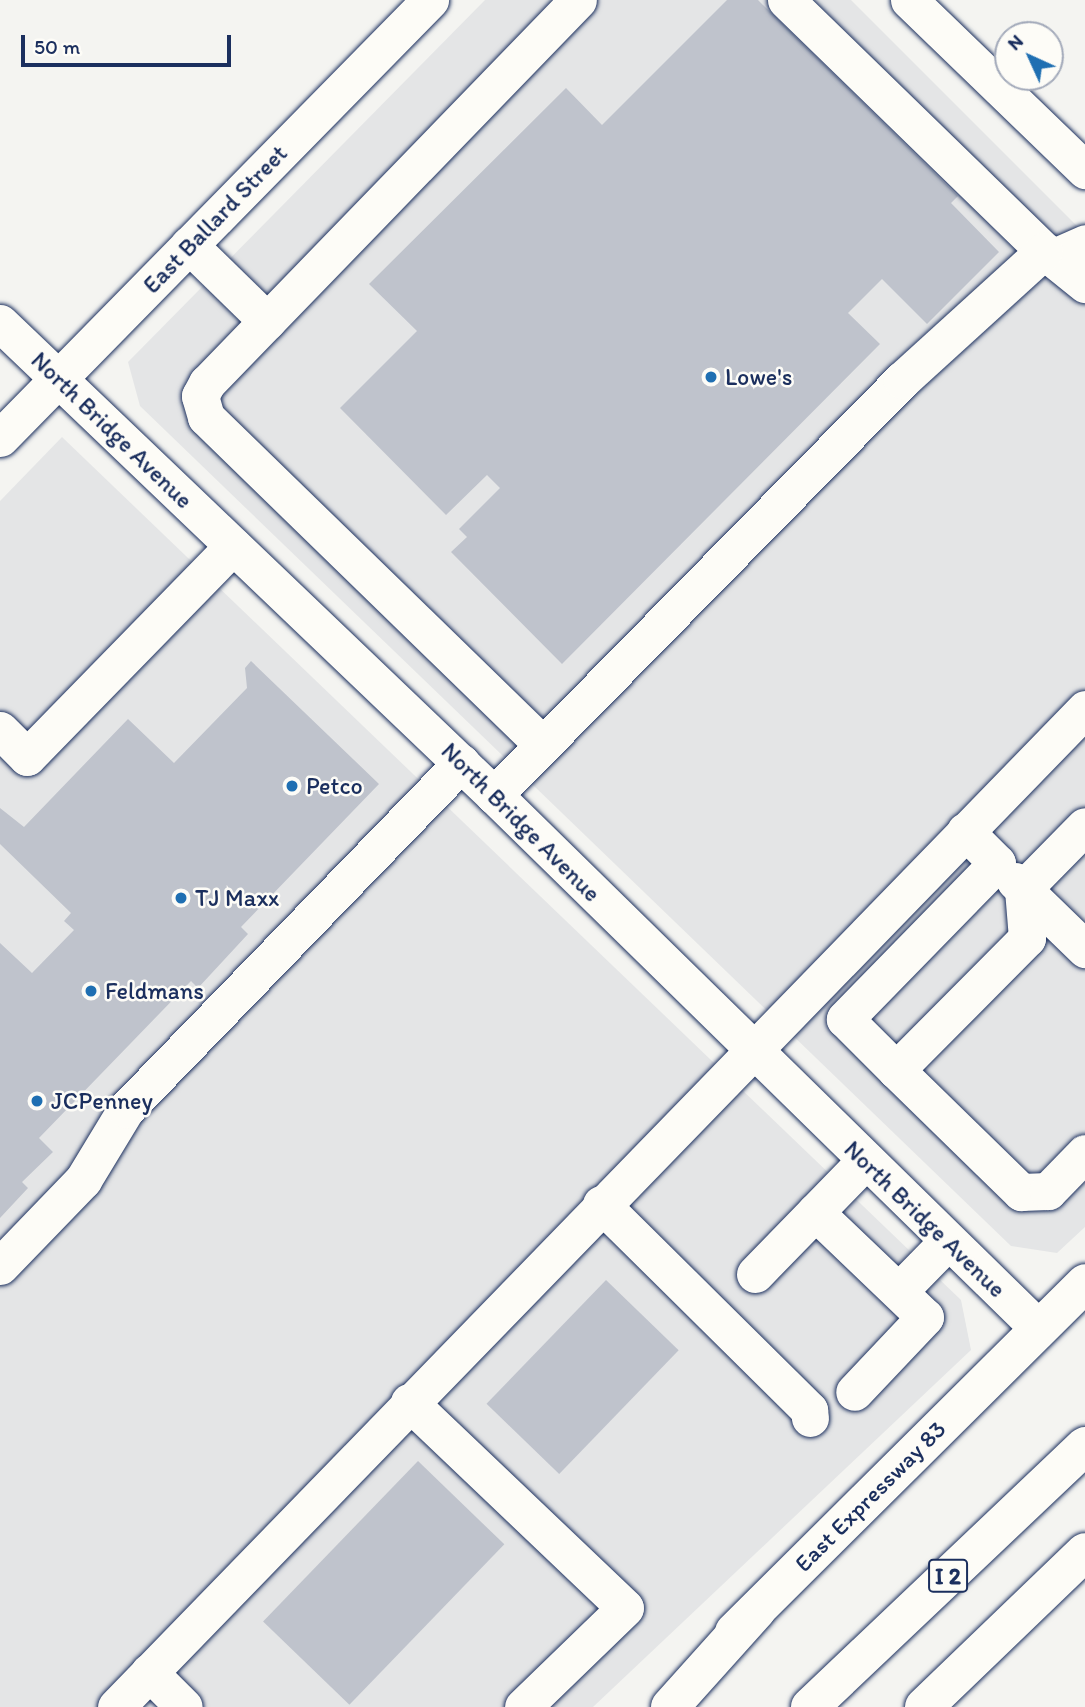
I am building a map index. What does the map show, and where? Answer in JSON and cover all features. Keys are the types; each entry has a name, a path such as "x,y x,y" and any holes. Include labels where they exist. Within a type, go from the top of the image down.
{"main road":[{"name":"East Expressway 83","path":"654,1707 757,1610 1037,1327 1085,1283"},
{"name":"I 2","path":"810,1707 1085,1446"},
{"path":"924,1707 1085,1552"},
{"path":"670,1707 757,1610"}],"street":[{"name":"East Ballard Street","path":"0,438 430,0"},
{"path":"543,745 199,407 207,383 578,0"},
{"path":"786,0 1048,255 1085,284"},
{"path":"909,0 1085,170"},
{"path":"494,795 902,380 1048,255 1085,243"},
{"path":"189,245 267,321"},
{"name":"North Bridge Avenue","path":"0,323 461,763 864,1161 1037,1327"},
{"path":"0,730 27,757 233,546"},
{"path":"116,1707 750,1049 1085,709"},
{"path":"0,1266 83,1180 126,1109 461,763"},
{"path":"896,1070 1027,938 1023,889 1085,826"},
{"path":"965,831 1085,949"},
{"path":"997,863 845,1019 1021,1192 1048,1191 1085,1153"},
{"path":"755,1274 864,1161"},
{"path":"600,1204 809,1410 810,1418"},
{"path":"815,1212 925,1317 854,1392"},
{"path":"899,1291 948,1241"},
{"path":"410,1402 625,1608 523,1707"},
{"path":"149,1672 184,1707"}],"shaded area":[{"path":"485,0 851,0 1085,234 1085,1227 1057,1253 1011,1246 140,406 128,362"},
{"path":"62,437 961,1300 971,1350 593,1707 0,1707 0,501"}],"building":[{"path":"727,0 758,0 958,196 951,203 999,252 927,324 882,279 848,313 880,344 562,664 451,552 467,537 459,529 500,488 487,475 446,515 340,408 417,331 369,284 566,88 602,125"},
{"path":"251,661 379,784 241,927 248,934 198,988 191,981 39,1138 53,1152 22,1182 28,1188 0,1218 0,943 32,973 74,930 64,921 71,913 0,844 0,808 24,827 128,719 174,763 247,688 245,668"},
{"path":"606,1280 679,1350 559,1474 487,1404"},
{"path":"418,1461 504,1544 349,1705 263,1621"}],"place":[{"name":"Lowe's","path":"711,377"},
{"name":"Petco","path":"292,786"},
{"name":"TJ Maxx","path":"181,898"},
{"name":"Feldmans","path":"91,991"},
{"name":"JCPenney","path":"37,1101"}]}
